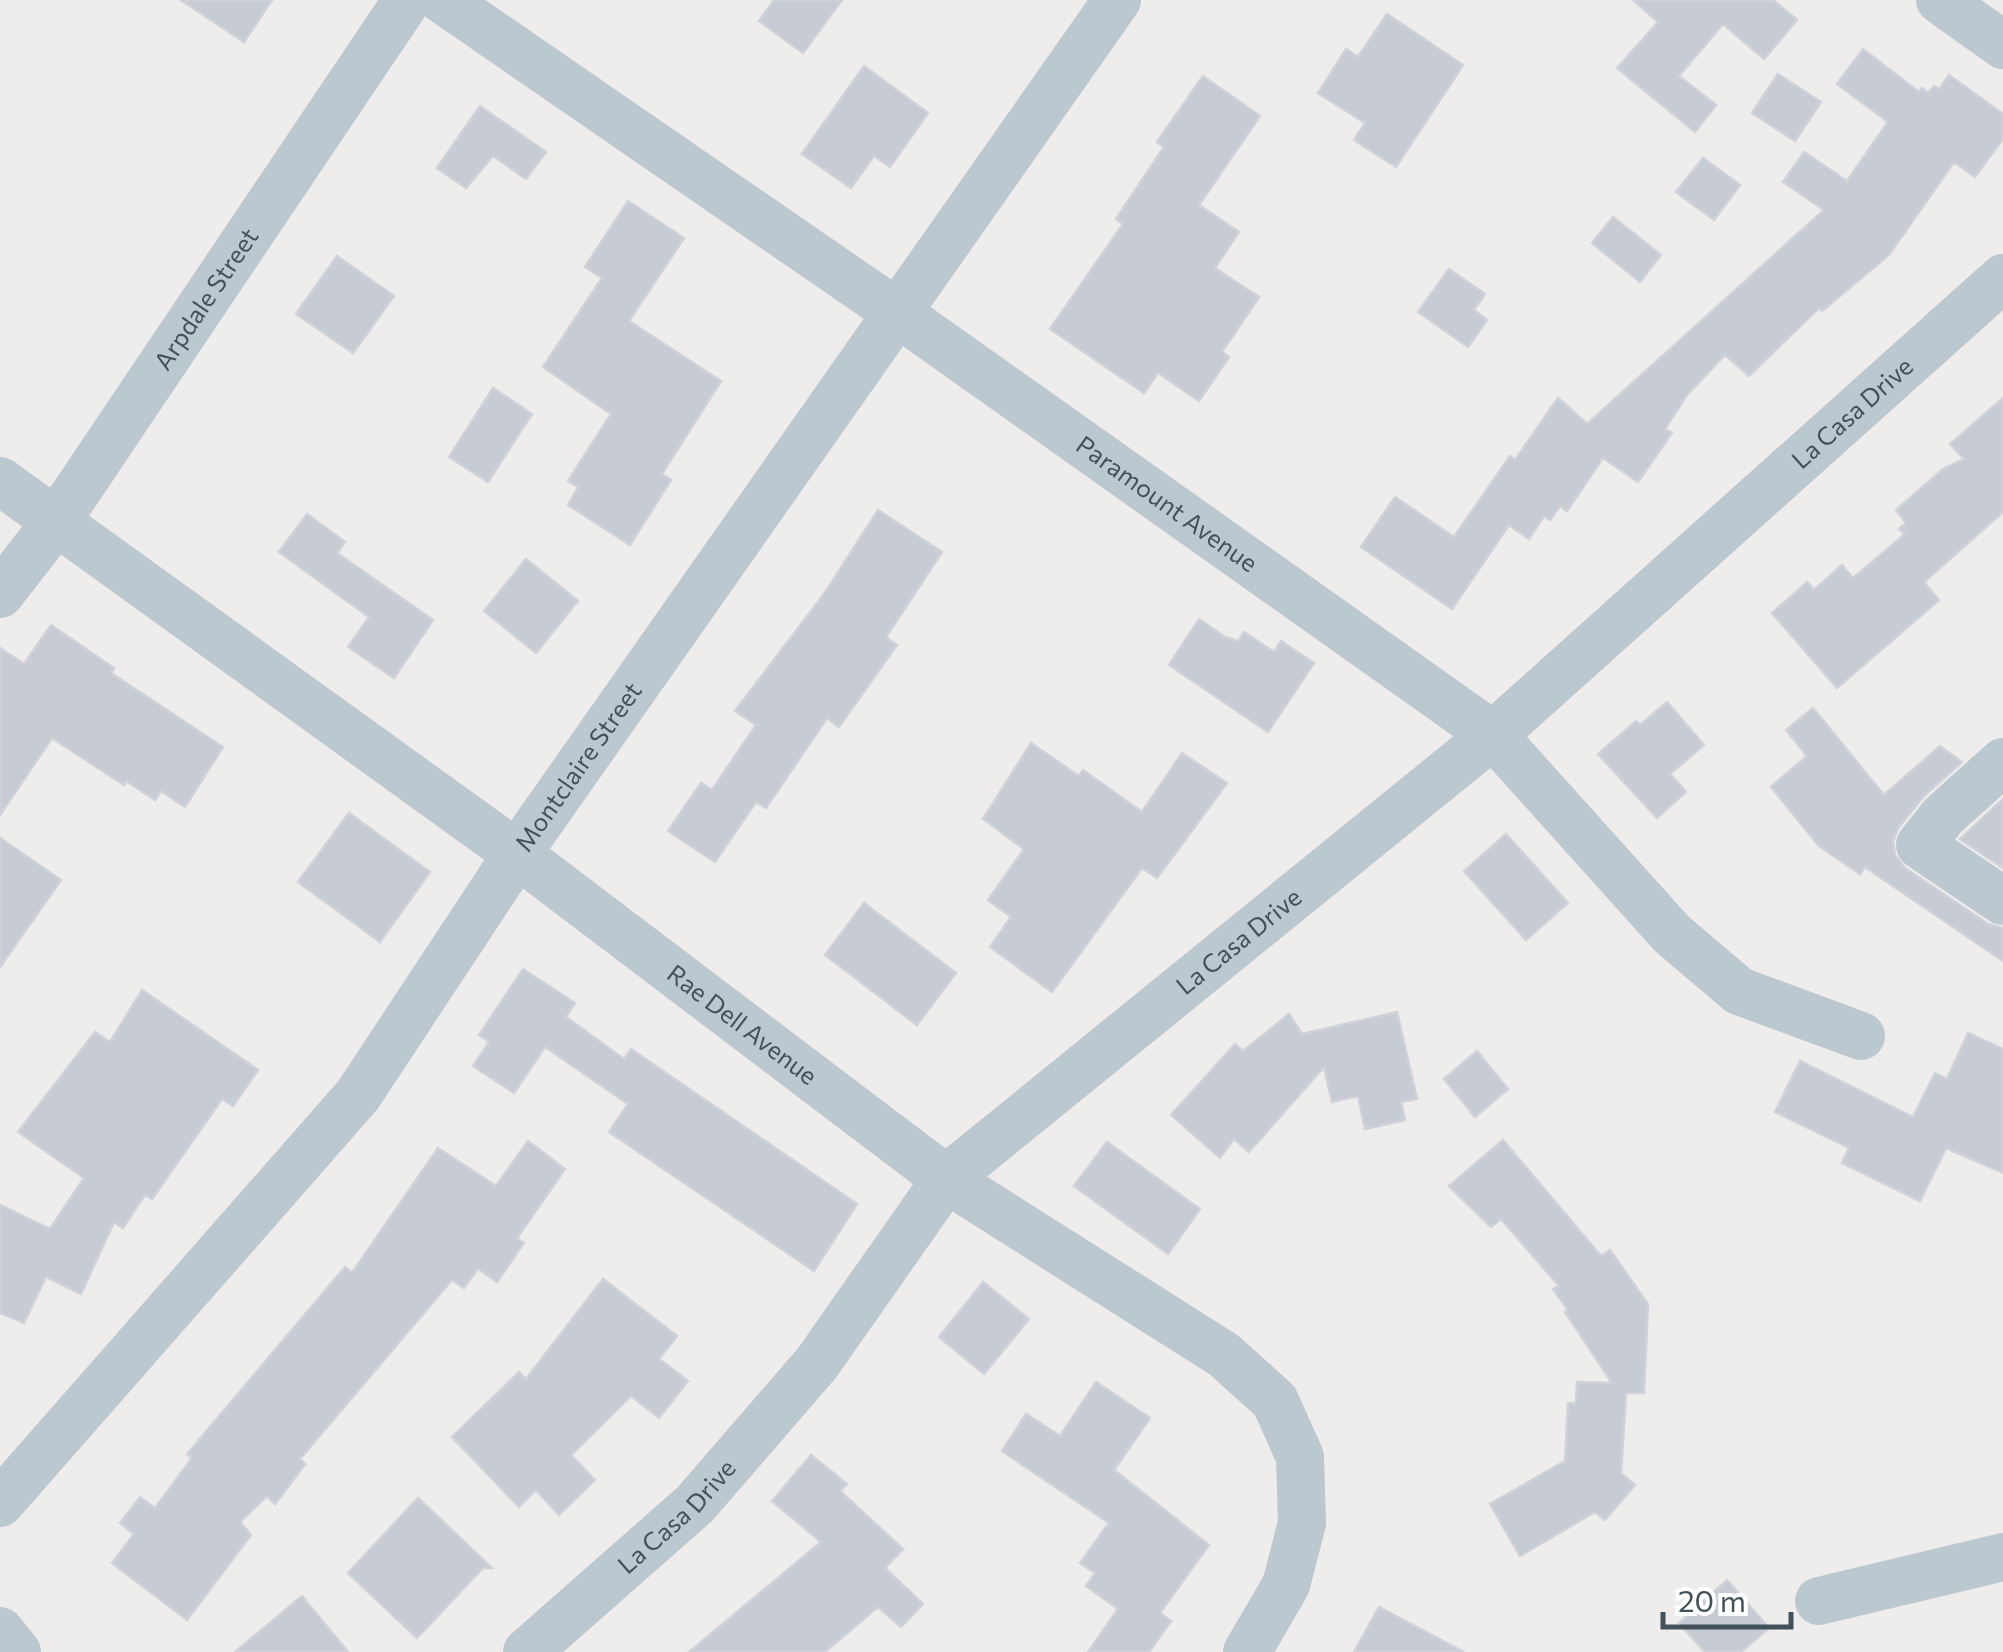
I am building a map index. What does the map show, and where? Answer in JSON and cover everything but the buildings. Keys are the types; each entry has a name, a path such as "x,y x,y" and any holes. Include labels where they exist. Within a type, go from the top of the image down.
{"street":[{"name":"Arpdale Street","path":"0,594 56,522 407,0"},
{"name":"Paramount Avenue","path":"442,0 899,314 1493,734 1672,934 1740,991 1861,1036"},
{"name":"Montclaire Street","path":"0,1503 358,1095 518,854 1117,0"},
{"path":"1940,0 2003,45"},
{"name":"La Casa Drive","path":"527,1652 696,1504 817,1364 946,1179 1493,734 2003,278"},
{"name":"Rae Dell Avenue","path":"0,481 518,854 946,1179 1224,1355 1275,1401 1300,1458 1302,1523 1286,1585 1247,1652"},
{"path":"2003,762 1943,816 1920,845 2003,901"},
{"path":"1819,1601 2003,1557"},
{"path":"0,1631 17,1652"}]}
